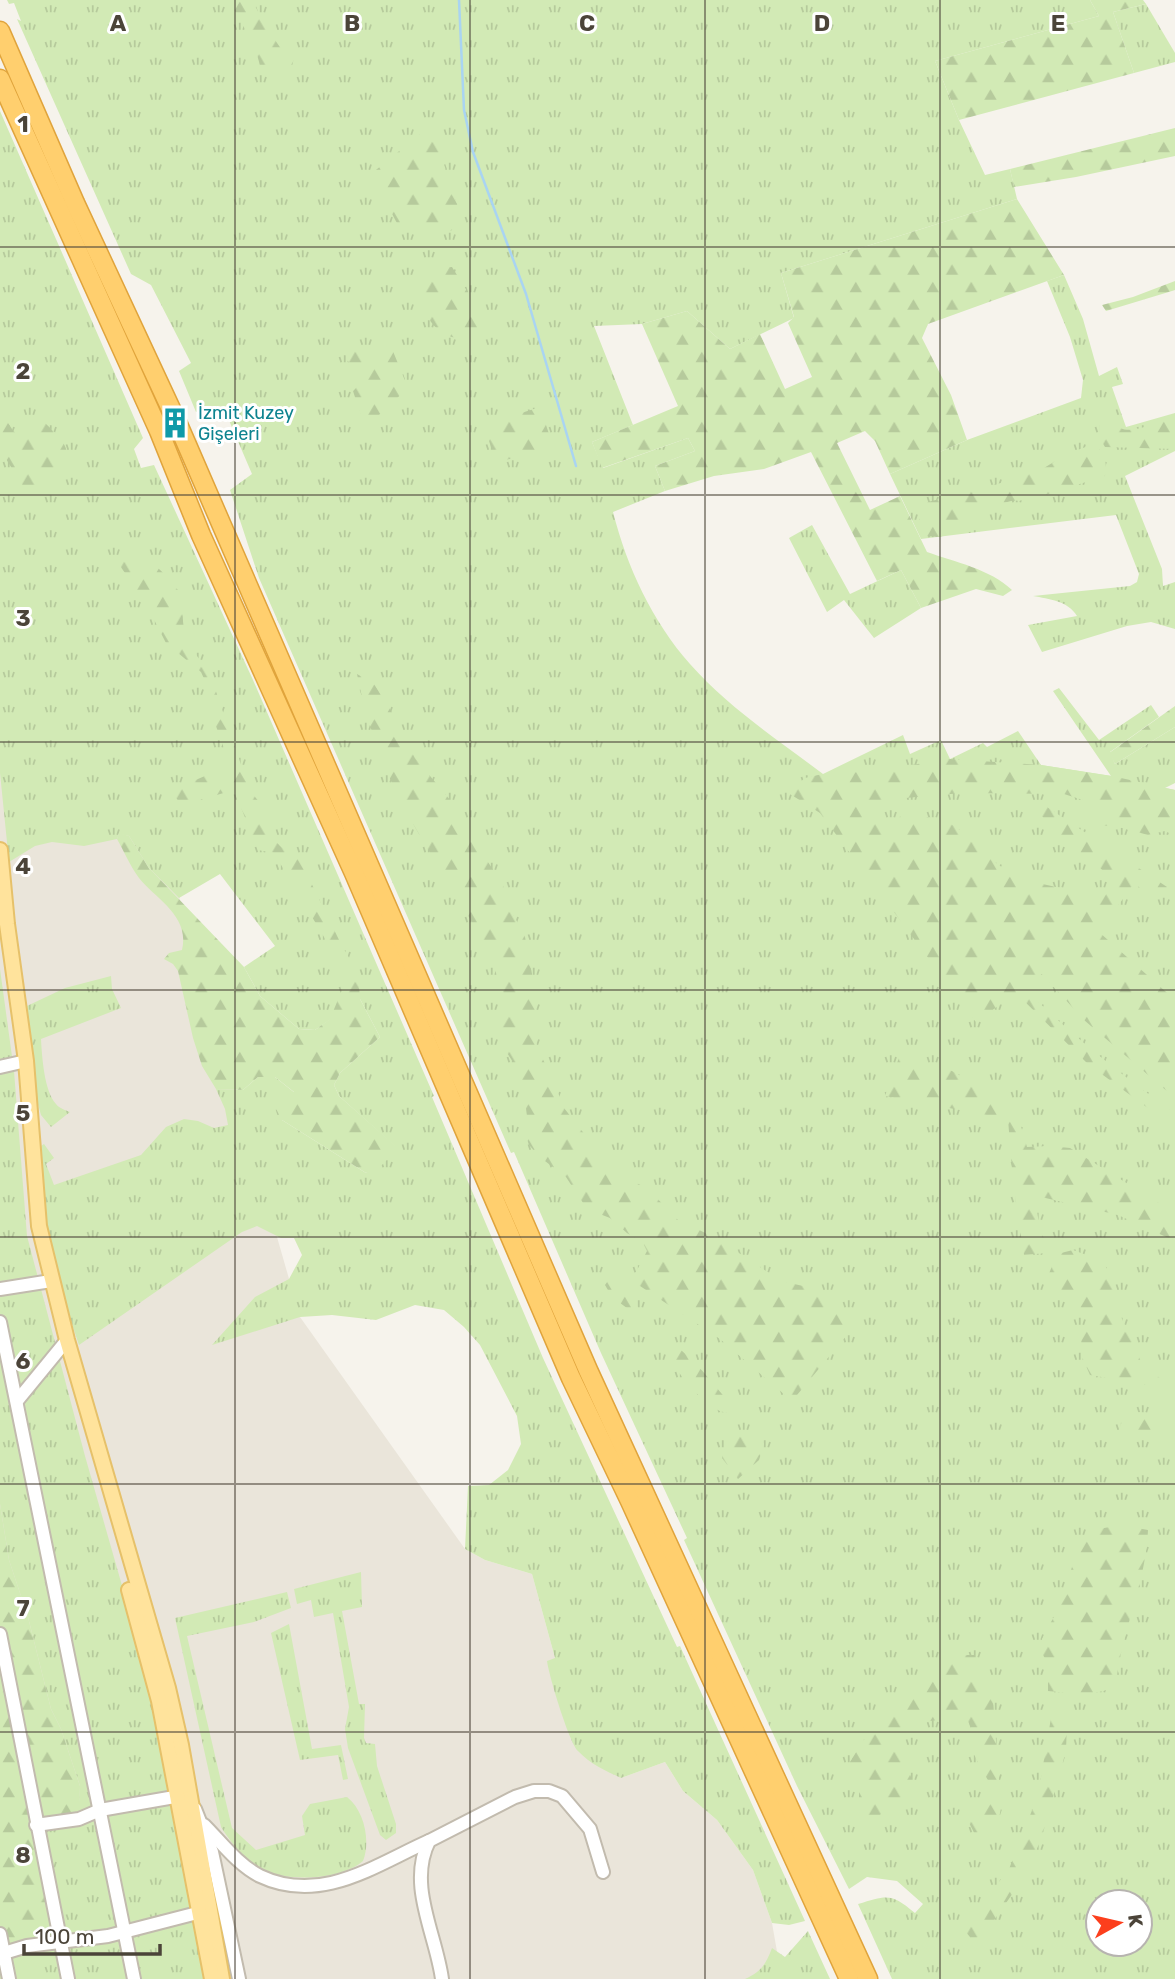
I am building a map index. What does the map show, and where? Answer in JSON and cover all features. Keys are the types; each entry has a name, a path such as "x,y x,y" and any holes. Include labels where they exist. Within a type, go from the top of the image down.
{"highway":[{"path":"0,31 75,203 177,422 588,1370 868,1979"},
{"path":"0,79 159,431 201,535 354,873 571,1378 849,1979"}],"main road":[{"path":"0,850 2,923 22,1062 47,1281 168,1688 184,1795 222,1979"},
{"path":"206,1911 212,1979"}],"street":[{"path":"0,1067 22,1062"},
{"path":"0,1289 47,1281"},
{"path":"0,1322 134,1979"},
{"path":"18,1401 64,1343"},
{"path":"0,1634 68,1979"},
{"path":"36,1825 79,1819 100,1810 184,1795 201,1821 231,1853 258,1875 289,1884 326,1884 342,1881 429,1841 515,1797 534,1791 549,1791 562,1796 590,1829 603,1872"},
{"path":"201,1821 219,1880 239,1979"},
{"path":"429,1841 422,1854 420,1874 442,1979"},
{"path":"4,1953 27,1946 125,1932 206,1911"},
{"path":"0,1934 9,1979"}],"shaded area":[{"path":"0,274 300,1317 465,1549 485,1560 532,1574 555,1658 621,1778 665,1762 683,1791 717,1820 753,1870 772,1923 779,1963 773,1979 0,1979"}],"green space":[{"path":"7,0 1090,0 1099,16 935,61 985,175 1010,169 1017,199 781,273 794,318 730,349 687,311 642,324 594,326 633,425 592,442 603,468 688,438 695,451 655,466 665,491 613,512 633,573 664,630 705,680 737,709 823,774 903,735 910,754 941,740 950,759 983,743 987,747 1018,731 1041,765 1111,776 1053,691 1059,688 1099,740 1151,705 1159,717 1110,752 1115,764 1175,727 1175,783 1165,788 1175,790 1175,1979 892,1979 858,1904 889,1898 915,1913 923,1904 897,1881 867,1877 849,1889 797,1786 684,1540 687,1538 601,1353 514,1152 511,1153 259,578 230,490 252,474 225,411 216,414 212,407 196,412 179,371 191,363 151,285 131,274 17,19 21,21 14,3 9,4"},
{"path":"229,0 252,0 286,56 292,52 292,67 273,72 260,66 251,40"},
{"path":"1090,0 1143,0 1146,4 1113,12 1134,73 959,120 935,61 1099,16"},
{"path":"1146,4 1175,53 1175,62 1134,73 1113,12"},
{"path":"0,111 143,438 134,449 141,468 154,465 253,680 434,1096 432,1097 543,1358 677,1647 680,1646 805,1921 789,1925 772,1923 753,1870 717,1820 683,1791 665,1762 621,1778 583,1756 574,1745 547,1661 555,1658 532,1574 485,1560 465,1549 468,1486 489,1485 508,1470 521,1444 517,1416 480,1345 444,1310 415,1305 376,1320 332,1315 300,1317 212,1345 255,1297 289,1279 302,1255 294,1238 281,1238 257,1226 242,1232 79,1345 63,1297 45,1215 41,1146 44,1144 54,1158 46,1164 54,1185 141,1155 166,1127 184,1119 198,1121 214,1128 228,1125 225,1109 216,1089 243,1090 258,1077 275,1077 295,1093 282,1120 366,1173 397,1148 339,1096 334,1085 340,1073 380,1037 360,999 315,1030 299,1029 260,996 244,967 275,946 220,874 179,898 149,868 129,836 119,834 117,839 84,846 52,842 35,846 9,862 0,773"},
{"path":"431,125 464,225 445,233 399,227 371,174"},
{"path":"1175,128 1175,156 1014,187 1010,169"},
{"path":"1017,199 1064,275 928,324 922,338 951,395 967,440 890,474 875,441 865,431 837,443 870,510 900,496 927,552 993,577 1012,590 1003,596 976,589 921,608 901,570 877,581 811,452 764,469 714,476 665,491 655,466 695,451 688,438 602,468 592,442 678,406 642,324 687,311 730,349 760,334 785,389 812,377 788,323 794,317 781,273"},
{"path":"452,267 487,323 475,336 454,338 439,330 426,314 417,294 430,274"},
{"path":"1064,275 1083,319 1099,376 1117,367 1123,384 1112,387 1126,427 1175,413 1175,451 1125,476 1162,569 1163,586 1175,582 1175,629 1151,622 1127,626 1042,652 1028,625 1077,616 1063,604 1033,596 1130,586 1137,582 1139,574 1116,515 921,539 890,474 967,440 1081,398 1083,380 1070,337 1047,281"},
{"path":"1175,281 1175,290 1172,291 1106,311 1102,305 1133,297"},
{"path":"390,344 408,388 365,428 353,391 358,386 345,353"},
{"path":"540,407 553,446 496,463 484,425"},
{"path":"0,411 14,432 42,420 66,448 66,470 52,478 41,479 27,493 0,449"},
{"path":"1175,415 1175,449 1105,447 1099,437 1100,417 1120,428 1133,430"},
{"path":"1088,446 1097,446 1102,453 1106,464 1105,476 1029,500 1011,501 989,507 941,537 925,536 919,521 920,508 928,502 1016,479"},
{"path":"812,525 850,594 901,570 921,608 874,638 844,600 827,612 789,538"},
{"path":"125,554 153,564 184,597 186,636 194,652 208,668 250,791 266,810 272,823 269,834 280,846 300,860 358,973 360,999 380,1037 340,1073 334,1085 339,1096 398,1148 381,1166 366,1173 282,1120 274,1105 294,1092 275,1077 258,1077 243,1090 216,1089 202,1066 178,971 164,959 169,953 182,950 181,928 170,909 136,873 117,839 119,833 129,836 149,868 244,967 260,996 299,1029 315,1030 330,1019 346,974 274,853 258,850 234,790 182,805 176,798 175,789 230,765 207,699 206,683 201,672 166,643 144,600 118,563"},
{"path":"357,674 374,684 415,758 456,807 469,833 503,885 510,908 525,937 536,995 534,1024 537,1048 564,1108 611,1168 649,1190 678,1220 718,1239 781,1281 830,1297 857,1323 792,1401 720,1339 634,1282 635,1274 647,1251 643,1243 610,1218 587,1209 566,1177 529,1145 525,1133 527,1116 523,1087 513,1062 488,1024 490,1012 502,1012 506,1006 502,988 478,933 416,829 387,773 367,715"},
{"path":"1175,706 1175,727 1115,764 1109,753"},
{"path":"950,759 1041,765 1112,776 1175,790 1175,836 1165,831 1148,835 1100,825 1086,801 1064,794 962,793 861,802 883,831 898,827 900,816 911,813 948,822 975,840 995,862 1016,878 1078,892 1099,905 1115,880 1057,834 1041,815 1047,807 1167,887 1161,894 1133,885 1099,932 1175,1000 1175,1098 1084,1020 1042,974 1023,987 1096,1053 1175,1113 1175,1128 1088,1064 1016,993 976,1022 820,813 790,794 805,778 818,775 872,771"},
{"path":"0,969 14,1071 27,1236 85,1456 165,1736 212,1979 9,1979 4,1953 36,1825 78,1819 80,1786 61,1729 51,1709 28,1617 9,1560 0,1504"},
{"path":"111,976 112,989 121,1008 41,1039 44,1073 49,1091 57,1105 70,1112 51,1127 41,1115 36,1097 27,1006 65,988"},
{"path":"900,1055 952,1071 992,1093 1008,1118 1018,1116 1027,1147 1070,1148 1175,1213 1175,1241 1118,1215 1037,1196 1038,1217 1047,1253 1024,1255 1013,1182 1008,1119 885,1096"},
{"path":"1073,1250 1103,1261 1114,1283 1119,1312 1142,1364 1161,1379 1175,1384 1175,1405 1161,1400 1147,1385 1090,1375 1082,1357 1081,1336 1089,1326 1083,1312 1048,1276 1057,1254"},
{"path":"610,1278 624,1282 631,1290 641,1314 639,1317 612,1297 605,1285"},
{"path":"667,1344 682,1351 699,1368 729,1402 729,1413 711,1406 683,1378 665,1349"},
{"path":"1136,1412 1175,1417 1175,1434 1140,1438 1119,1431 1123,1417"},
{"path":"749,1432 758,1435 764,1444 759,1460 738,1479 722,1458 726,1440"},
{"path":"0,1504 9,1560 28,1617 51,1709 61,1729 80,1786 79,1819 37,1825 60,1942 4,1953 9,1979 0,1979"},
{"path":"1120,1525 1148,1530 1143,1569 1116,1685 1092,1693 1048,1691 1048,1664 1043,1655 1042,1639 1058,1609 1079,1546 1094,1530"},
{"path":"361,1572 362,1607 342,1611 359,1704 365,1704 364,1738 366,1743 375,1744 377,1766 396,1824 396,1833 386,1840 380,1835 348,1748 345,1729 349,1707 333,1613 314,1617 311,1600 297,1604 294,1589"},
{"path":"287,1592 291,1608 254,1622 187,1636 232,1828 256,1850 305,1835 302,1816 310,1804 347,1797 358,1810 366,1835 363,1861 342,1872 314,1877 286,1876 263,1870 239,1852 221,1827 175,1618"},
{"path":"289,1624 312,1749 341,1745 348,1779 343,1780 338,1755 300,1760 271,1633"},
{"path":"961,1655 974,1655 993,1700 1001,1808 997,1828 980,1844 966,1817 993,1789 974,1753 971,1726 965,1717 930,1721 913,1729 903,1741 901,1753 916,1789 866,1825 859,1801 859,1785 848,1765 888,1702 914,1693 920,1683 938,1667"},
{"path":"1059,1712 1067,1720 1066,1751 1041,1840 1022,1880 981,1939 975,1943 965,1931 969,1920 1009,1869 1038,1795 1051,1718"},
{"path":"808,1931 830,1979 745,1979 762,1967 772,1948 785,1957"}],"waterway":[{"path":"459,0 464,110 473,152 526,294 576,466"}],"place":[{"name":"İzmit Kuzey Gişeleri","path":"175,423"}]}
